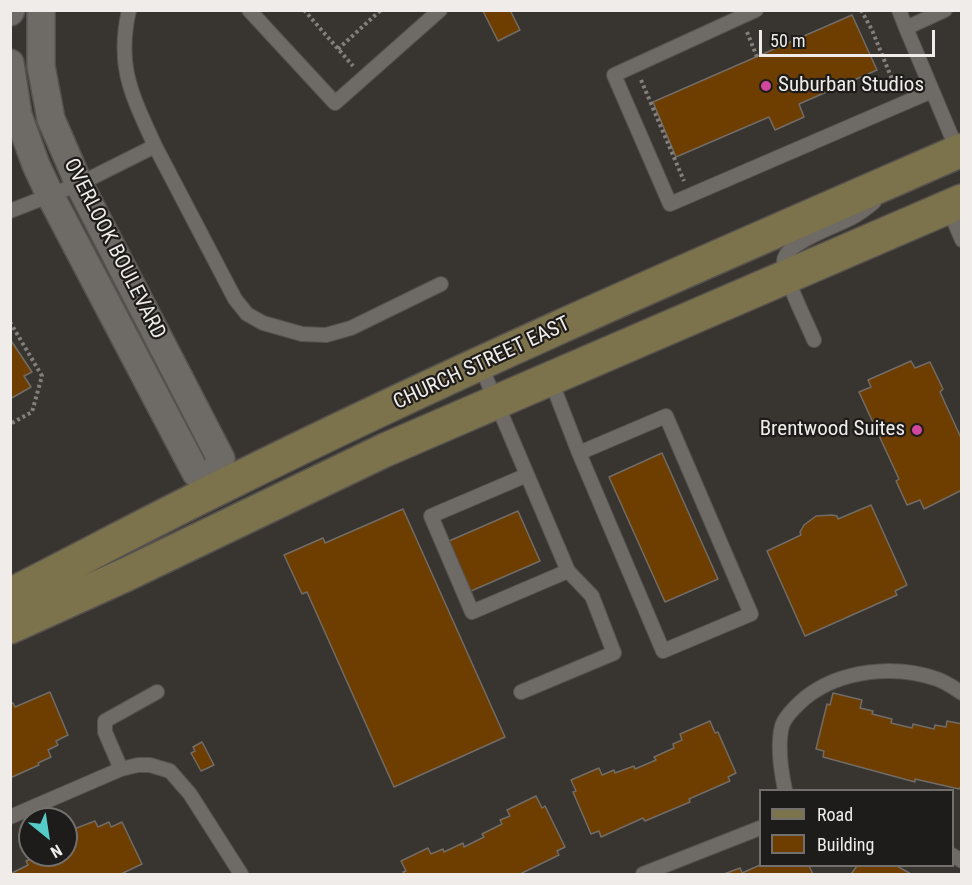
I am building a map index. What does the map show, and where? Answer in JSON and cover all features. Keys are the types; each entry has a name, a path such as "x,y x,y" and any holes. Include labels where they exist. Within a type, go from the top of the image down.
{"main road":[{"name":"CHURCH STREET EAST","path":"10,627 220,501 480,364 880,185 960,154"},
{"name":"CHURCH STREET EAST","path":"10,596 220,501 385,450 955,204"}],"street":[{"name":"OVERLOOK BOULEVARD","path":"41,10 41,66 51,119 79,184 221,459 220,501"},
{"name":"OVERLOOK BOULEVARD","path":"10,63 18,115 36,165 50,195 196,473 220,501"}],"lane":[{"path":"129,10 124,35 123,58 132,97 235,299 248,314 263,323 302,334 326,335 351,328 441,284"},
{"path":"249,10 335,103 440,10"},
{"path":"756,10 614,75 669,204 932,90"},
{"path":"899,10 960,154"},
{"path":"906,28 945,10"},
{"path":"10,212 79,184 155,146"},
{"path":"814,340 783,262 784,256 789,250 864,210 874,201 880,185"},
{"path":"955,204 962,240"},
{"path":"480,364 568,571 592,596 614,653 521,692"},
{"path":"550,378 579,453 663,651 751,614 666,416 579,453"},
{"path":"527,475 431,516 472,612 568,571"},
{"path":"785,789 780,755 782,724 796,706 815,690 849,675 905,672 938,679 962,693"},
{"path":"121,769 105,732 105,721 157,692"},
{"path":"10,817 121,769 150,765 170,771 190,794 241,874"},
{"path":"643,874 759,828"}],"path":[{"path":"304,10 338,49 381,10"},
{"path":"861,10 896,86 894,107"},
{"path":"740,17 757,57"},
{"path":"635,65 690,196"},
{"path":"10,322 42,376 32,412 10,424"}],"building":[{"path":"510,10 520,30 498,41 483,11"},
{"name":"Suburban Studios","path":"852,15 877,70 799,104 804,117 775,130 769,117 676,157 653,102"},
{"path":"10,339 32,372 24,376 31,387 10,399"},
{"name":"Brentwood Suites","path":"911,361 915,368 930,362 943,389 940,392 962,440 962,490 924,509 920,500 907,505 896,481 899,479 859,392 871,387 868,380"},
{"path":"662,453 718,579 665,602 609,477"},
{"path":"871,505 907,585 895,591 897,595 805,636 767,551 801,535 800,532 804,525 816,516 832,515 837,516 838,519"},
{"path":"403,509 505,737 394,787 307,592 302,594 284,555 323,538 325,543"},
{"path":"518,511 540,561 471,591 449,541"},
{"path":"50,692 68,735 56,741 58,745 48,750 51,757 10,778 10,704 13,703 15,707"},
{"path":"833,693 862,700 860,708 892,719 891,723 912,728 913,724 934,729 935,725 946,727 947,721 962,724 962,785 959,789 915,779 915,782 823,757 824,751 816,749 827,704 830,705"},
{"path":"710,721 715,733 718,732 736,773 728,777 730,781 689,799 690,802 645,821 643,818 601,837 599,831 591,834 573,792 576,791 571,780 599,768 602,775 634,766 635,769 656,760 654,757 674,748 673,744 682,740 680,734"},
{"path":"202,742 214,765 201,771 191,753 195,751 193,747"},
{"path":"536,796 542,808 545,806 565,847 557,851 559,855 520,874 404,874 403,872 406,871 401,861 428,848 431,854 443,849 444,852 463,843 464,847 484,837 482,834 502,824 500,820 510,816 507,810"},
{"path":"95,821 98,827 109,822 111,827 122,822 142,864 121,874 10,874 24,867 78,867 78,827"},
{"path":"759,865 810,867 813,874 724,874 740,868 742,873"},
{"path":"856,867 899,867 911,874 851,874"}],"place":[{"name":"Suburban Studios","path":"766,86"},
{"name":"Brentwood Suites","path":"917,430"}]}
